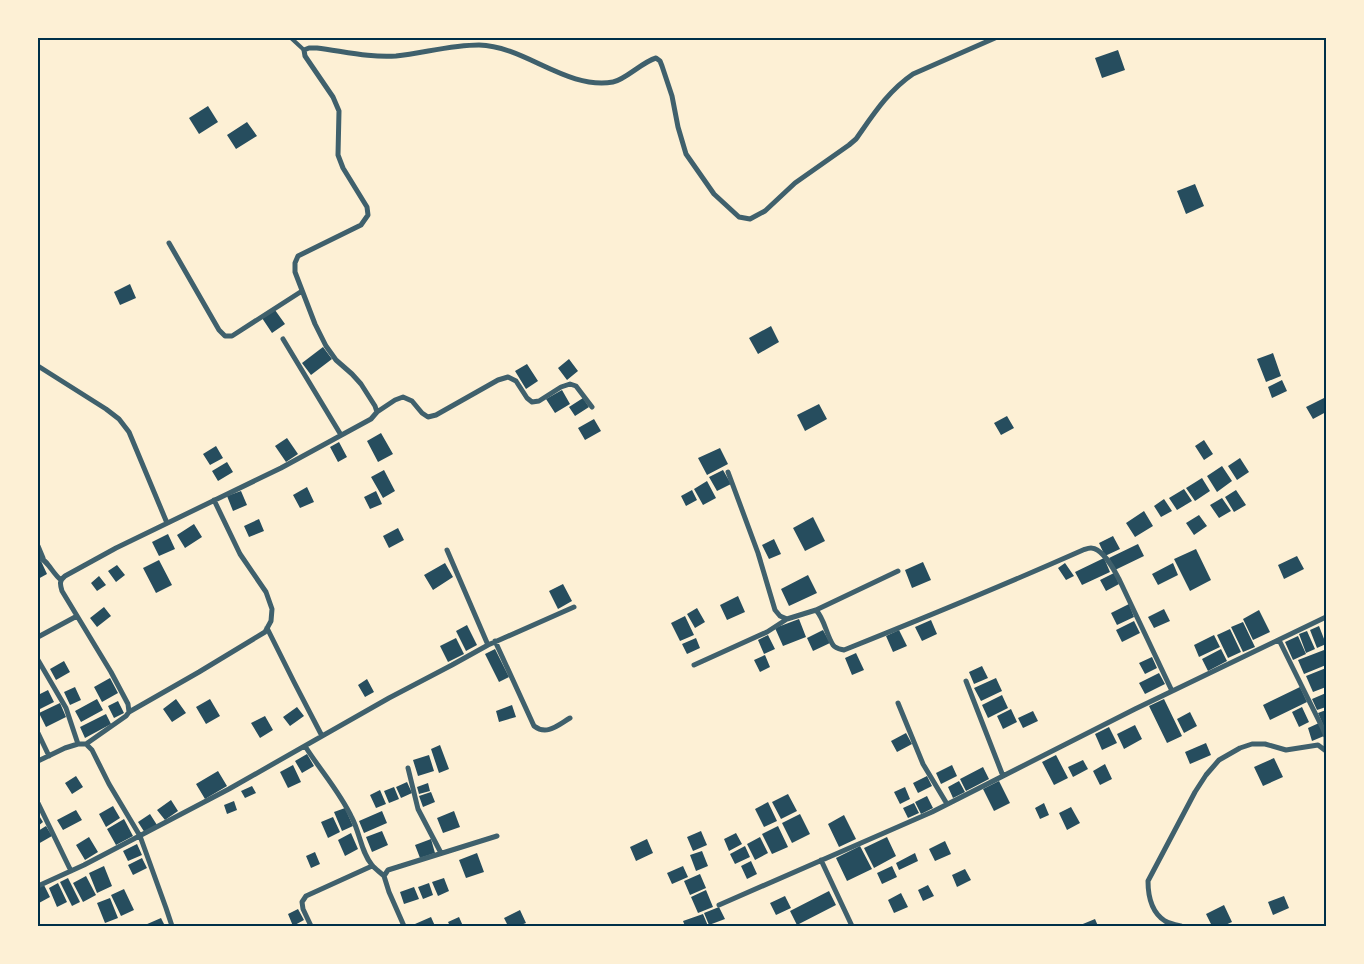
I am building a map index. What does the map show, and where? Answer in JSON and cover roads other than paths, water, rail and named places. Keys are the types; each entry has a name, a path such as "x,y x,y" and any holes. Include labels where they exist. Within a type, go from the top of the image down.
{"street":[{"path":"377,412 360,384 336,360 326,346 295,272 295,263 298,256 361,225 368,216 368,206 343,168 338,155 339,111 333,97 305,56 304,50 317,48 395,56 455,46 480,45 502,48 575,79 597,82 614,82 656,58 660,61 672,96 686,154 714,194 739,217 750,219 765,211 794,183 856,139 887,96 901,82 913,74 995,38"},
{"path":"169,243 219,330 225,336 232,336 302,291"},
{"path":"283,339 341,435"},
{"path":"38,366 106,408 129,432 167,523"},
{"path":"60,580 116,548 281,468 371,419 377,412 403,397 412,401 422,414 428,417 436,415 498,380 508,377 516,381 527,398 532,402 538,401 561,386 570,384 576,386 592,407"},
{"path":"728,472 758,553 775,610 780,616 787,618"},
{"path":"38,761 78,744 86,744 129,712 265,632 271,621 272,609 266,592 240,554 214,500"},
{"path":"38,546 40,558 60,580 62,591 111,672 128,704 129,712"},
{"path":"816,610 820,614 833,645 838,649 844,650 1091,548 1098,550 1119,579 1172,691"},
{"path":"447,550 488,645"},
{"path":"694,664 767,632 787,618 816,610 898,571"},
{"path":"38,886 140,836 229,789 389,698 488,645 574,607"},
{"path":"38,637 77,616"},
{"path":"719,905 947,804 1135,709 1326,617"},
{"path":"267,628 322,736"},
{"path":"1181,926 1166,921 1155,912 1148,896 1148,881 1206,775 1219,760 1240,748 1252,744 1265,744 1286,750 1318,745 1326,751 1326,738 1323,729 1279,640"},
{"path":"495,642 534,726 540,731 550,730 570,718"},
{"path":"38,660 66,708 78,744"},
{"path":"966,681 1003,776"},
{"path":"898,703 923,764 947,804"},
{"path":"38,732 49,756"},
{"path":"86,744 92,750 109,784 140,836 172,926"},
{"path":"305,746 336,790 352,818 367,858 372,866 384,876 404,926"},
{"path":"408,768 418,809 440,853"},
{"path":"38,803 71,871"},
{"path":"384,876 388,870 497,836"},
{"path":"821,860 852,926"},
{"path":"310,926 302,908 302,902 306,896 372,866"}],"lane":[{"path":"291,38 304,50"}]}
